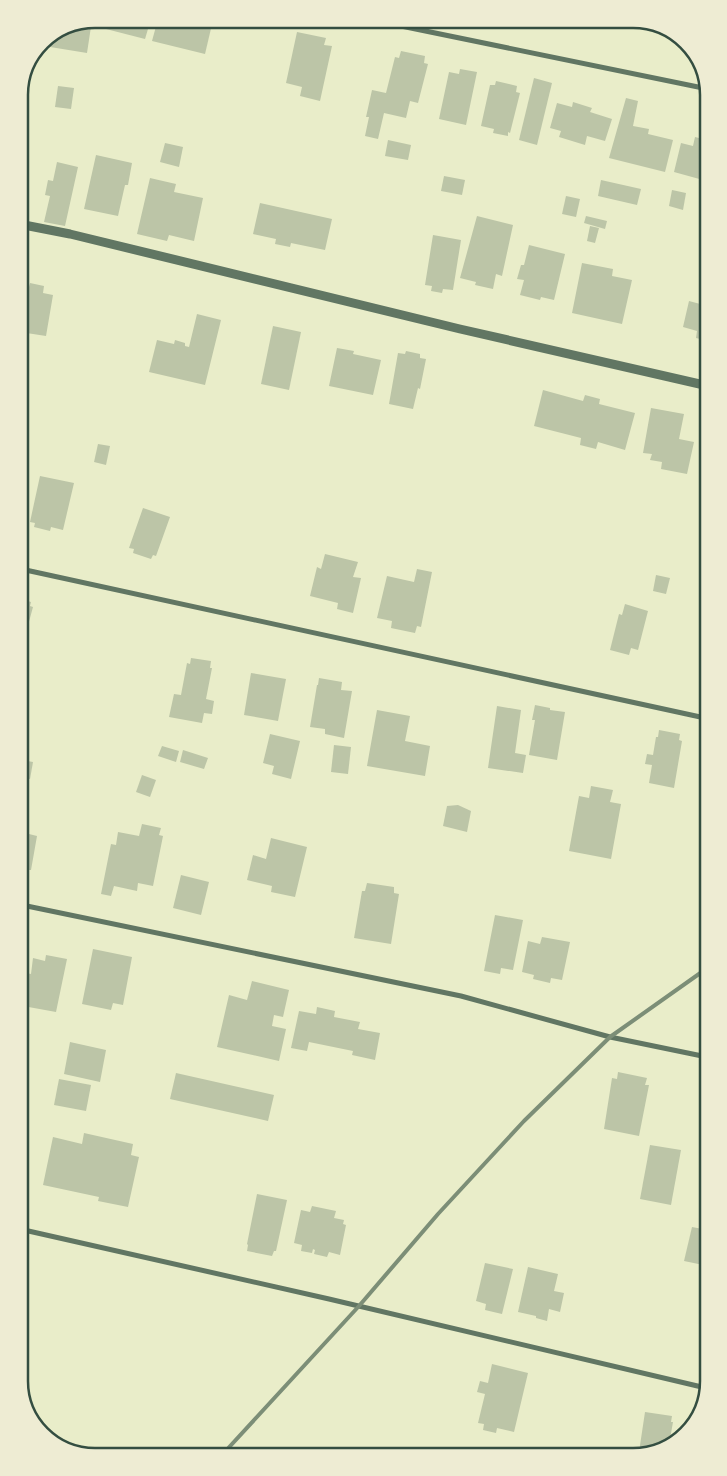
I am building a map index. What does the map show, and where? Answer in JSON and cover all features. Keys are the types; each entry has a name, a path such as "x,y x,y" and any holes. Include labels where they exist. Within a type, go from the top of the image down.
{"street":[{"path":"411,28 699,87"},
{"path":"28,226 700,384"},
{"path":"28,571 700,717"},
{"path":"28,906 461,996 610,1037 700,1056"},
{"path":"28,1231 336,1300 699,1386"}],"building":[{"path":"91,28 87,53 48,47 73,31"},
{"path":"106,28 148,28 145,39"},
{"path":"156,28 211,28 205,54 152,41"},
{"path":"297,32 326,38 324,45 332,46 320,101 300,96 302,87 286,83"},
{"path":"401,51 425,56 424,63 428,64 418,103 410,101 406,118 384,113 378,139 365,136 369,117 366,117 372,90 386,93 395,57 399,58"},
{"path":"460,69 477,72 466,125 439,119 449,72 459,74"},
{"path":"534,78 552,83 537,145 519,140"},
{"path":"496,81 517,86 516,92 520,93 508,136 493,133 494,129 481,126 490,85 495,85"},
{"path":"58,86 74,88 71,109 55,107"},
{"path":"626,98 638,101 633,126 649,129 648,134 673,140 665,172 609,158"},
{"path":"573,102 592,108 590,112 612,119 605,141 587,136 585,145 559,137 561,131 550,128 557,103 572,107"},
{"path":"695,137 700,138 700,179 674,172 681,143 693,146"},
{"path":"388,140 411,145 408,160 385,156"},
{"path":"165,143 183,147 179,167 160,162"},
{"path":"96,155 132,163 128,185 125,185 118,216 84,209"},
{"path":"57,162 78,167 65,226 44,222 50,196 45,195 48,180 53,181"},
{"path":"444,176 465,180 462,195 441,191"},
{"path":"150,178 176,184 174,192 203,198 194,241 169,235 167,241 137,234"},
{"path":"601,180 641,189 637,205 598,196"},
{"path":"672,190 686,193 683,210 669,206"},
{"path":"566,196 580,199 576,217 562,214"},
{"path":"260,203 332,219 325,250 291,243 290,247 275,244 276,239 253,234"},
{"path":"477,216 513,225 502,276 496,274 493,289 475,285 476,282 460,278"},
{"path":"586,216 607,221 605,229 584,223"},
{"path":"590,226 599,228 595,243 587,241"},
{"path":"433,235 461,240 453,290 443,289 442,293 431,291 432,286 425,285"},
{"path":"529,245 565,254 554,300 541,297 540,300 520,295 524,280 517,279 521,265 524,265"},
{"path":"582,263 613,269 612,276 632,280 622,324 572,313"},
{"path":"30,283 44,286 43,293 53,295 46,336 28,333 28,291"},
{"path":"689,301 700,304 700,339 696,338 697,331 683,327"},
{"path":"197,314 221,320 205,385 149,372 157,340 174,344 175,340 185,343 185,346 189,347"},
{"path":"273,326 301,332 289,390 261,384"},
{"path":"337,348 354,351 353,354 381,360 373,395 329,386"},
{"path":"406,351 420,354 420,358 426,359 420,389 418,388 413,409 389,404 398,353 405,354"},
{"path":"543,390 583,401 585,395 600,399 599,404 635,413 625,450 598,442 596,449 580,445 581,438 534,426"},
{"path":"651,408 684,414 679,439 694,442 687,474 661,469 662,462 650,460 652,454 643,453"},
{"path":"98,444 110,446 106,465 94,462"},
{"path":"40,476 74,483 63,530 51,527 50,531 34,527 35,523 30,522"},
{"path":"143,508 170,517 156,556 153,555 151,559 133,553 134,549 129,548"},
{"path":"325,554 358,562 353,577 361,578 353,613 337,609 338,603 310,596 317,567 321,569"},
{"path":"417,569 432,572 421,627 417,626 415,633 391,628 392,621 377,618 387,576 414,582"},
{"path":"656,575 670,578 666,594 653,591"},
{"path":"28,601 31,602 30,606 33,607 28,625"},
{"path":"625,604 648,611 638,650 631,648 629,655 610,650 619,614 622,615"},
{"path":"191,658 211,661 210,668 212,668 206,699 214,701 212,714 204,713 202,723 169,717 174,694 181,695 187,663 190,664"},
{"path":"251,673 286,679 278,721 244,715"},
{"path":"319,678 342,682 341,690 352,691 344,738 325,734 325,729 310,727"},
{"path":"535,705 565,712 557,760 529,755 535,720 532,720"},
{"path":"497,706 521,710 515,753 526,755 523,773 488,768"},
{"path":"377,710 410,716 405,741 430,746 425,776 367,766"},
{"path":"659,730 680,734 679,740 682,741 674,788 649,783 652,765 645,764 647,754 653,755"},
{"path":"270,734 300,741 291,779 272,774 274,766 263,763"},
{"path":"334,745 351,747 348,774 331,772"},
{"path":"162,746 179,751 176,762 158,756"},
{"path":"183,750 208,758 204,769 180,762"},
{"path":"28,761 33,762 30,779 28,778"},
{"path":"142,775 156,780 150,797 136,792"},
{"path":"591,786 613,790 610,802 621,804 611,859 569,851 579,796 589,798"},
{"path":"458,805 471,811 467,832 443,826 447,806"},
{"path":"142,824 161,828 159,835 163,836 153,886 138,883 137,891 114,886 111,896 101,894 111,844 116,845 118,832 139,836"},
{"path":"29,834 37,836 31,870 28,870"},
{"path":"271,838 307,847 295,897 271,892 272,886 247,880 253,855 266,859"},
{"path":"181,875 209,882 201,915 173,908"},
{"path":"367,883 394,887 394,893 399,894 391,944 354,938 362,891 365,891"},
{"path":"495,915 523,920 513,970 501,968 500,974 484,971"},
{"path":"542,937 570,942 562,980 551,978 550,983 533,979 534,975 522,972 528,941 540,944"},
{"path":"93,949 132,957 123,1005 113,1003 111,1010 82,1004"},
{"path":"46,955 67,959 56,1012 28,1007 28,973 31,974 33,958 45,961"},
{"path":"252,981 289,990 283,1017 274,1015 272,1026 286,1029 279,1061 217,1047 229,995 247,1000"},
{"path":"317,1007 335,1011 334,1017 360,1022 358,1029 380,1033 375,1060 352,1055 353,1051 309,1042 307,1051 291,1048 299,1011 316,1014"},
{"path":"70,1042 106,1050 100,1082 64,1074"},
{"path":"618,1072 647,1078 645,1085 649,1085 639,1136 604,1129 612,1078 617,1079"},
{"path":"176,1073 274,1095 268,1121 170,1099"},
{"path":"59,1079 91,1085 86,1111 54,1105"},
{"path":"84,1133 133,1144 131,1155 139,1157 128,1207 98,1201 99,1197 43,1185 53,1137 82,1144"},
{"path":"650,1145 681,1150 671,1205 640,1199"},
{"path":"257,1194 287,1200 276,1251 274,1251 272,1256 247,1251"},
{"path":"312,1206 336,1211 334,1218 344,1220 343,1224 346,1225 340,1255 329,1252 327,1257 314,1254 315,1250 313,1249 312,1253 301,1251 302,1245 294,1243 301,1210 310,1212"},
{"path":"692,1227 700,1228 700,1264 684,1261"},
{"path":"485,1263 513,1269 502,1314 485,1310 486,1304 476,1301"},
{"path":"528,1267 558,1274 554,1291 564,1293 560,1312 549,1309 547,1321 536,1318 536,1316 518,1312"},
{"path":"492,1364 528,1373 514,1432 497,1428 496,1433 483,1430 484,1424 478,1423 485,1394 477,1392 480,1381 488,1383"},
{"path":"645,1412 672,1416 670,1436 658,1443 640,1447"}],"railway":[{"path":"228,1448 359,1306 438,1214 524,1121 610,1037 700,973"}]}
